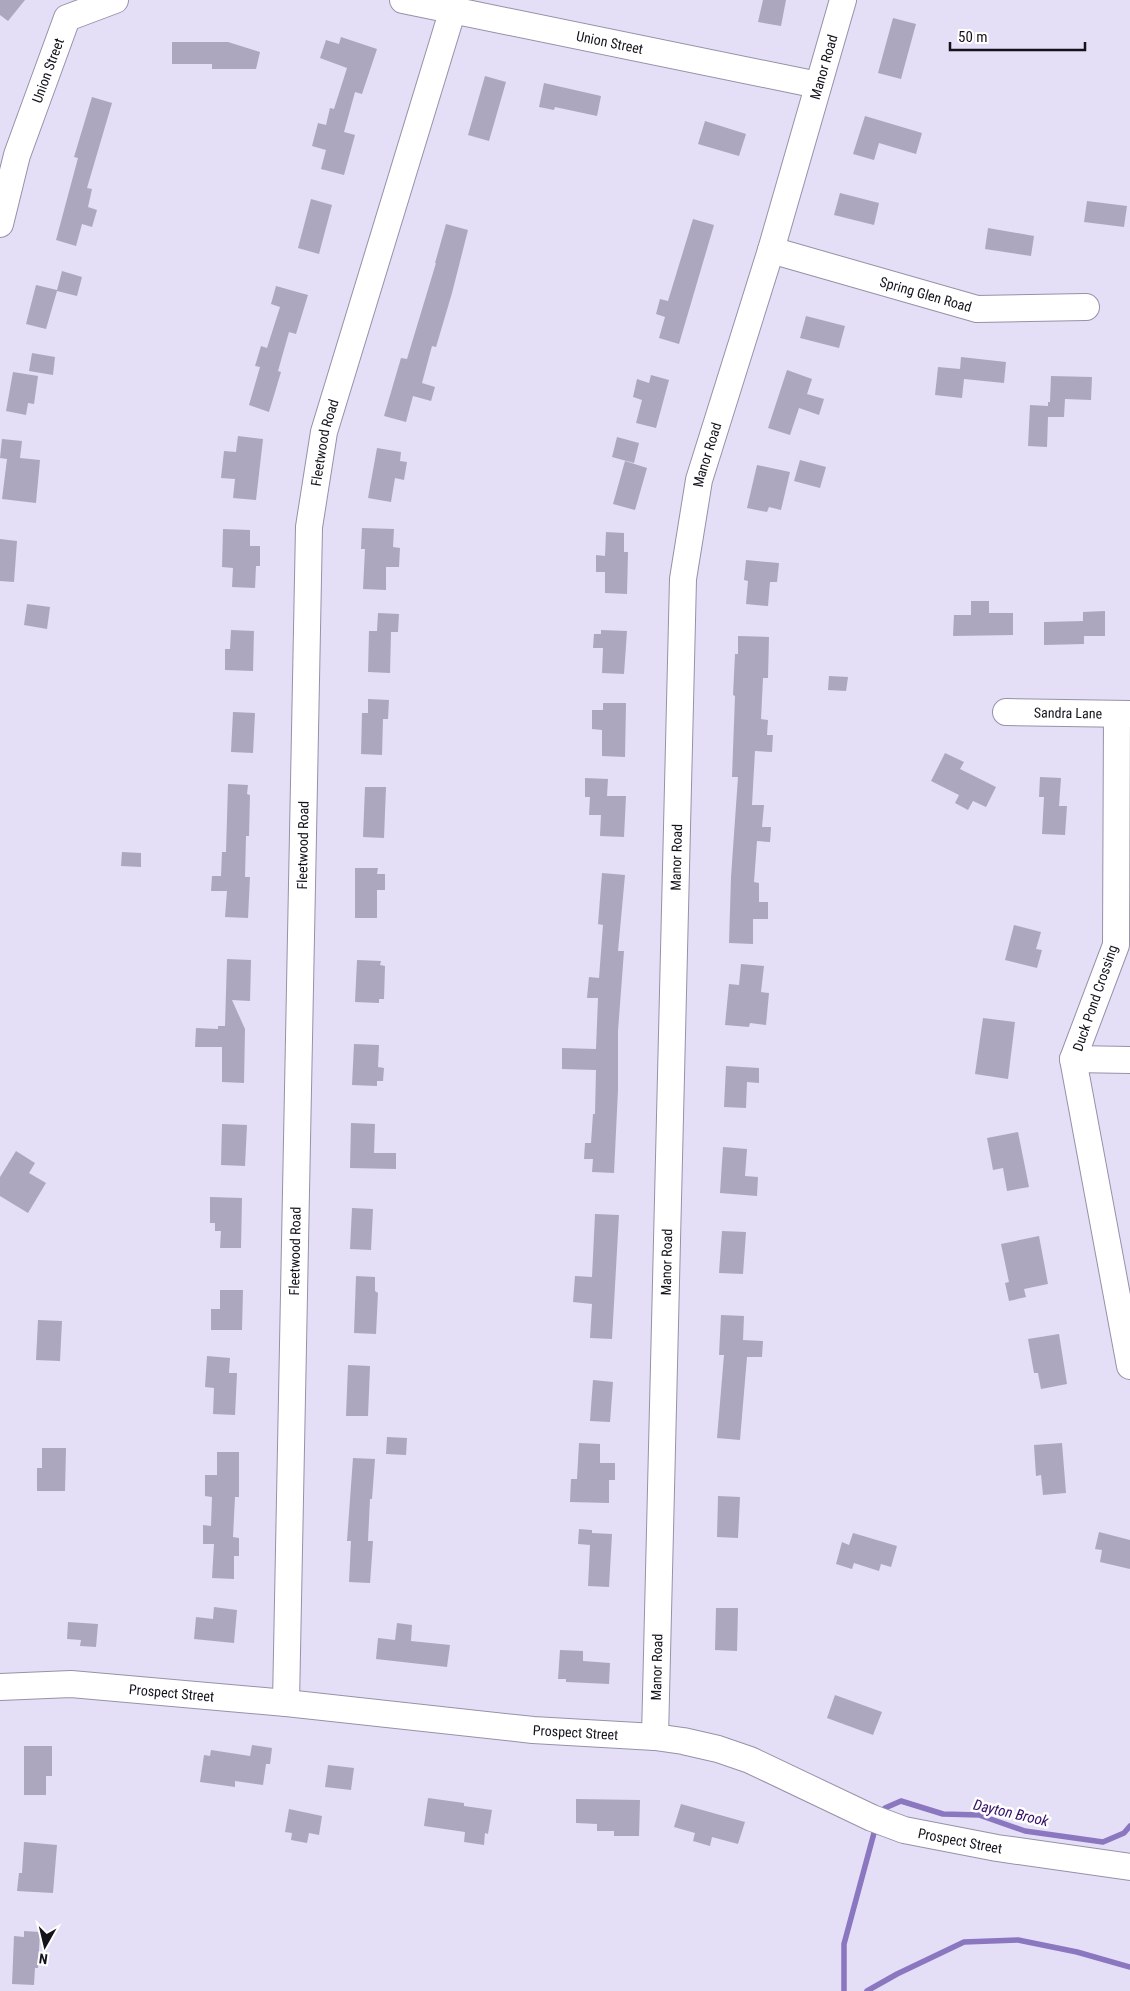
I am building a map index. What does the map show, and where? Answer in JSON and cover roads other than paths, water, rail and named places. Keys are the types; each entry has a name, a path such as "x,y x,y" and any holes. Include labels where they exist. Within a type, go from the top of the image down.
{"street":[{"name":"Union Street","path":"0,224 9,154 67,18 115,0"},
{"name":"Union Street","path":"402,0 818,85"},
{"name":"Manor Road","path":"655,1737 683,579 699,480 771,250 843,0"},
{"name":"Fleetwood Road","path":"286,1703 309,527 324,432 453,9"},
{"name":"Spring Glen Road","path":"771,250 977,309 1086,307"},
{"name":"Sandra Lane","path":"1006,712 1124,714"},
{"name":"Duck Pond Crossing","path":"1124,714 1116,945 1074,1059 1130,1366"},
{"path":"1074,1059 1130,1060"},
{"name":"Prospect Street","path":"0,1687 71,1684 286,1703 533,1730 655,1737 692,1743 750,1760 872,1818 904,1830 997,1848 1130,1867"}],"waterway":[{"name":"Dayton Brook","path":"885,1808 901,1801 943,1814 979,1815 1025,1831 1103,1842 1124,1833 1130,1826"},
{"name":"Dayton Brook","path":"844,1991 844,1944 874,1833"},
{"path":"867,1991 897,1974 964,1942 1018,1940 1077,1952 1130,1967"}]}
